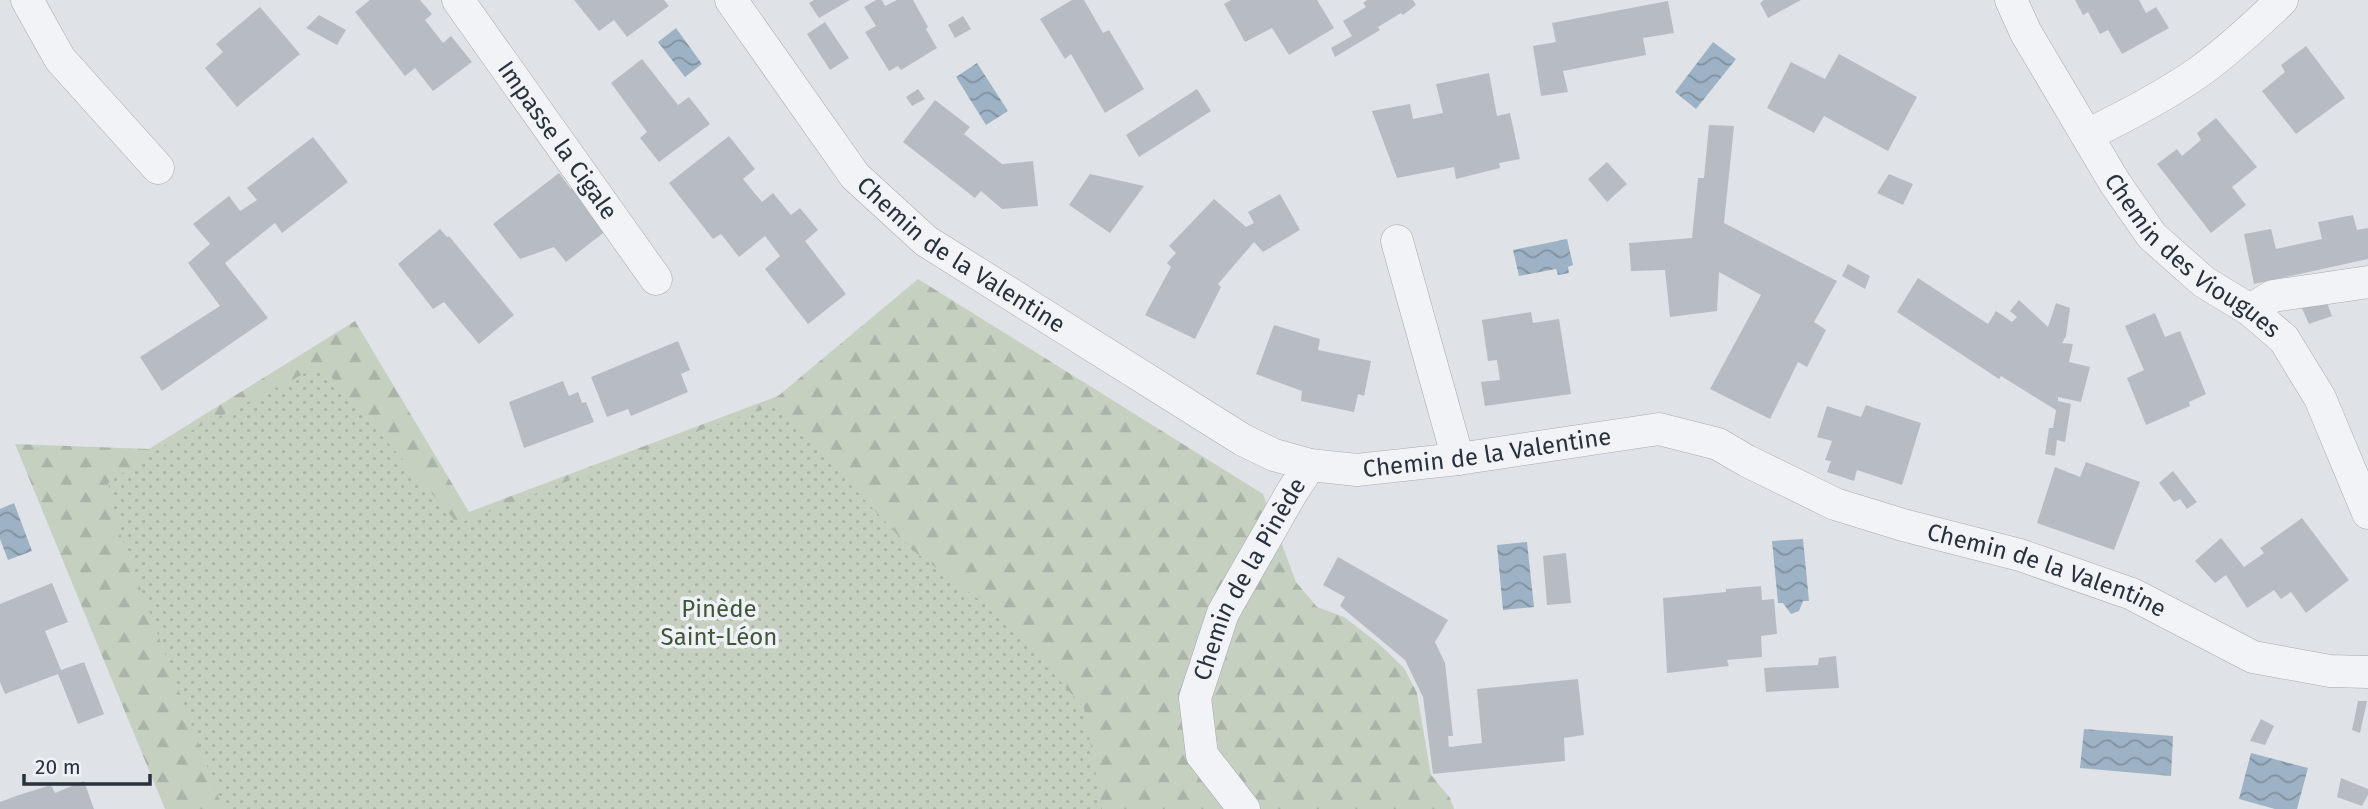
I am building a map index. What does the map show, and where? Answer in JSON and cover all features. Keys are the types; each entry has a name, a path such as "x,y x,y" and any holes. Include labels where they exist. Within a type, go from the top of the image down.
{"street":[{"path":"27,0 60,59 158,168"},
{"name":"Impasse la Cigale","path":"458,0 656,279"},
{"name":"Chemin des Viougues","path":"2011,0 2026,33 2115,183 2152,236 2204,282 2250,310 2284,339 2320,398 2368,513"},
{"path":"2087,135 2134,112 2197,73 2282,0"},
{"name":"Chemin de la Valentine","path":"737,2 855,176 926,241 1243,440 1274,455 1310,464 1356,470 1458,459 1659,429 1718,444 1835,504 1903,525 2020,555 2132,594 2253,657 2330,671 2368,672"},
{"path":"1396,241 1458,459"},
{"path":"2250,310 2273,296 2368,282"},
{"name":"Chemin de la Pinède","path":"1244,809 1202,755 1195,698 1223,613 1310,464"}],"green space":[{"path":"918,279 1263,494 1296,582 1317,607 1344,617 1404,668 1417,693 1431,775 1450,798 1454,809 165,809 15,444 149,449 355,321 469,512 778,396"},
{"name":"Pinède Saint-Léon","path":"321,365 458,524 680,437 775,405 911,549 1005,619 1084,708 1102,809 223,809 120,533 108,483 171,441"}],"water":[{"path":"676,28 702,64 685,77 658,42"},
{"path":"1713,42 1736,59 1696,109 1675,92"},
{"path":"977,63 1008,111 986,125 956,77"},
{"path":"1567,239 1573,265 1568,267 1569,273 1558,275 1556,269 1519,276 1513,250"},
{"path":"14,503 32,551 8,560 0,539 0,509"},
{"path":"1803,539 1809,601 1803,601 1799,611 1791,614 1783,603 1778,603 1772,541"},
{"path":"1527,542 1534,607 1503,610 1497,545"},
{"path":"2084,729 2173,736 2171,776 2080,768"},
{"path":"2251,753 2308,768 2297,809 2275,809 2239,799"}],"building":[{"path":"370,0 420,0 432,14 425,20 443,43 451,36 472,62 433,91 415,68 405,76 355,12"},
{"path":"574,0 664,0 669,6 627,37 614,20 599,31"},
{"path":"814,0 850,0 819,18 809,3"},
{"path":"876,0 882,0 885,6 897,0 913,0 937,48 901,70 898,66 889,71 865,32 876,26 864,7"},
{"path":"1072,0 1084,0 1103,33 1109,30 1144,89 1105,113 1071,54 1065,59 1040,19"},
{"path":"1231,0 1317,0 1334,28 1289,55 1272,28 1245,42 1224,4"},
{"path":"1367,0 1413,0 1416,5 1335,57 1331,48 1352,36 1343,21 1366,7 1363,3"},
{"path":"1764,0 1801,0 1768,18 1760,3"},
{"path":"2075,0 2139,0 2146,13 2156,7 2169,28 2122,54 2108,30 2100,34 2088,12 2083,15"},
{"path":"1668,1 1674,33 1643,38 1646,55 1563,71 1568,92 1541,96 1533,46 1556,42 1552,23"},
{"path":"260,7 300,54 237,107 205,68 223,52 216,44"},
{"path":"319,15 346,30 337,45 306,28"},
{"path":"963,16 971,29 955,38 948,25"},
{"path":"825,22 849,58 830,70 807,34"},
{"path":"2306,46 2345,98 2296,134 2262,91 2285,72 2281,65"},
{"path":"1839,54 1917,97 1888,151 1824,116 1814,133 1767,108 1791,62 1825,79"},
{"path":"642,59 678,105 689,97 710,124 659,162 640,138 647,132 611,83"},
{"path":"1489,73 1497,116 1510,113 1520,159 1499,163 1500,168 1456,179 1454,167 1397,178 1372,111 1410,104 1413,119 1443,113 1436,84"},
{"path":"918,89 925,99 912,106 906,97"},
{"path":"1197,89 1211,111 1139,157 1126,135"},
{"path":"935,100 970,127 964,134 1002,164 1033,161 1038,206 1002,209 981,191 975,198 903,142"},
{"path":"2216,118 2257,167 2232,187 2246,205 2211,233 2157,164 2177,149 2182,156 2201,140 2197,133"},
{"path":"1709,125 1734,126 1724,223 1837,281 1814,322 1826,330 1807,367 1798,362 1770,419 1710,389 1761,295 1719,272 1717,311 1670,317 1665,270 1631,271 1629,243 1692,238 1698,178 1704,178"},
{"path":"729,136 755,169 743,179 762,202 773,193 791,215 800,208 818,230 805,241 846,294 808,324 765,269 780,256 765,236 739,257 721,234 713,239 669,183"},
{"path":"313,137 348,182 282,233 275,223 225,263 268,318 162,391 140,357 220,306 188,263 210,244 193,224 229,196 240,211 257,200 247,188"},
{"path":"1607,162 1627,184 1607,202 1588,179"},
{"path":"559,173 607,230 566,262 554,247 520,259 493,224"},
{"path":"1090,174 1144,186 1110,233 1069,205"},
{"path":"1889,174 1913,184 1903,205 1877,193"},
{"path":"1280,194 1300,230 1263,252 1254,242 1218,284 1221,287 1195,339 1145,315 1171,267 1167,263 1176,253 1169,246 1214,199 1246,227 1254,223 1248,212"},
{"path":"2353,215 2357,230 2368,228 2368,259 2254,284 2244,234 2271,229 2276,249 2322,239 2318,222"},
{"path":"440,229 449,236 514,315 479,344 444,302 433,309 398,264"},
{"path":"1848,264 1870,276 1865,289 1842,276"},
{"path":"1918,278 1988,324 1996,311 2012,322 2017,317 2010,311 2019,300 2048,327 2056,303 2070,308 2066,336 2062,343 2073,344 2069,362 2090,367 2081,402 2058,397 2058,401 2071,404 2065,442 2057,440 2055,456 2045,454 2049,428 2053,428 2056,410 2001,376 1999,379 1897,312"},
{"path":"2324,295 2332,316 2309,324 2297,297"},
{"path":"1531,312 1533,323 1559,319 1571,394 1485,406 1481,382 1500,380 1497,360 1488,361 1482,320"},
{"path":"2155,313 2165,337 2180,331 2206,394 2189,402 2190,406 2146,425 2127,378 2144,370 2125,326"},
{"path":"1274,325 1320,339 1318,350 1371,361 1364,396 1358,394 1354,412 1301,401 1302,391 1256,374"},
{"path":"678,341 690,370 681,374 688,392 631,416 628,409 607,417 591,377"},
{"path":"563,381 569,396 578,392 582,403 586,402 594,422 524,448 509,402"},
{"path":"1866,405 1921,423 1902,485 1857,470 1854,481 1827,472 1831,461 1825,460 1832,441 1817,437 1827,406 1861,417"},
{"path":"2086,462 2140,482 2114,550 2037,523 2055,467 2080,477"},
{"path":"2173,471 2197,502 2187,509 2180,499 2174,502 2159,483"},
{"path":"2302,518 2349,580 2306,613 2291,592 2281,599 2274,590 2247,608 2226,575 2215,583 2195,561 2221,538 2244,567 2264,553 2260,548"},
{"path":"1566,553 1571,603 1547,605 1543,556"},
{"path":"1338,557 1448,620 1435,642 1445,663 1453,736 1448,736 1449,747 1482,743 1477,689 1578,679 1584,735 1564,738 1565,761 1433,774 1423,697 1405,660 1340,606 1345,597 1323,585"},
{"path":"52,583 68,622 45,631 61,670 84,662 104,714 78,724 58,674 5,694 0,682 0,604"},
{"path":"1761,586 1762,600 1774,599 1777,634 1761,636 1762,657 1727,660 1729,666 1667,673 1663,598"},
{"path":"1836,656 1839,688 1766,692 1764,668 1818,665 1819,658"},
{"path":"2358,701 2367,701 2360,733 2352,730"},
{"path":"2261,719 2274,726 2265,745 2250,741"},
{"path":"2341,778 2368,789 2362,806 2337,797"},
{"path":"84,781 94,809 0,809 0,802 19,795 51,785 55,793"}]}
